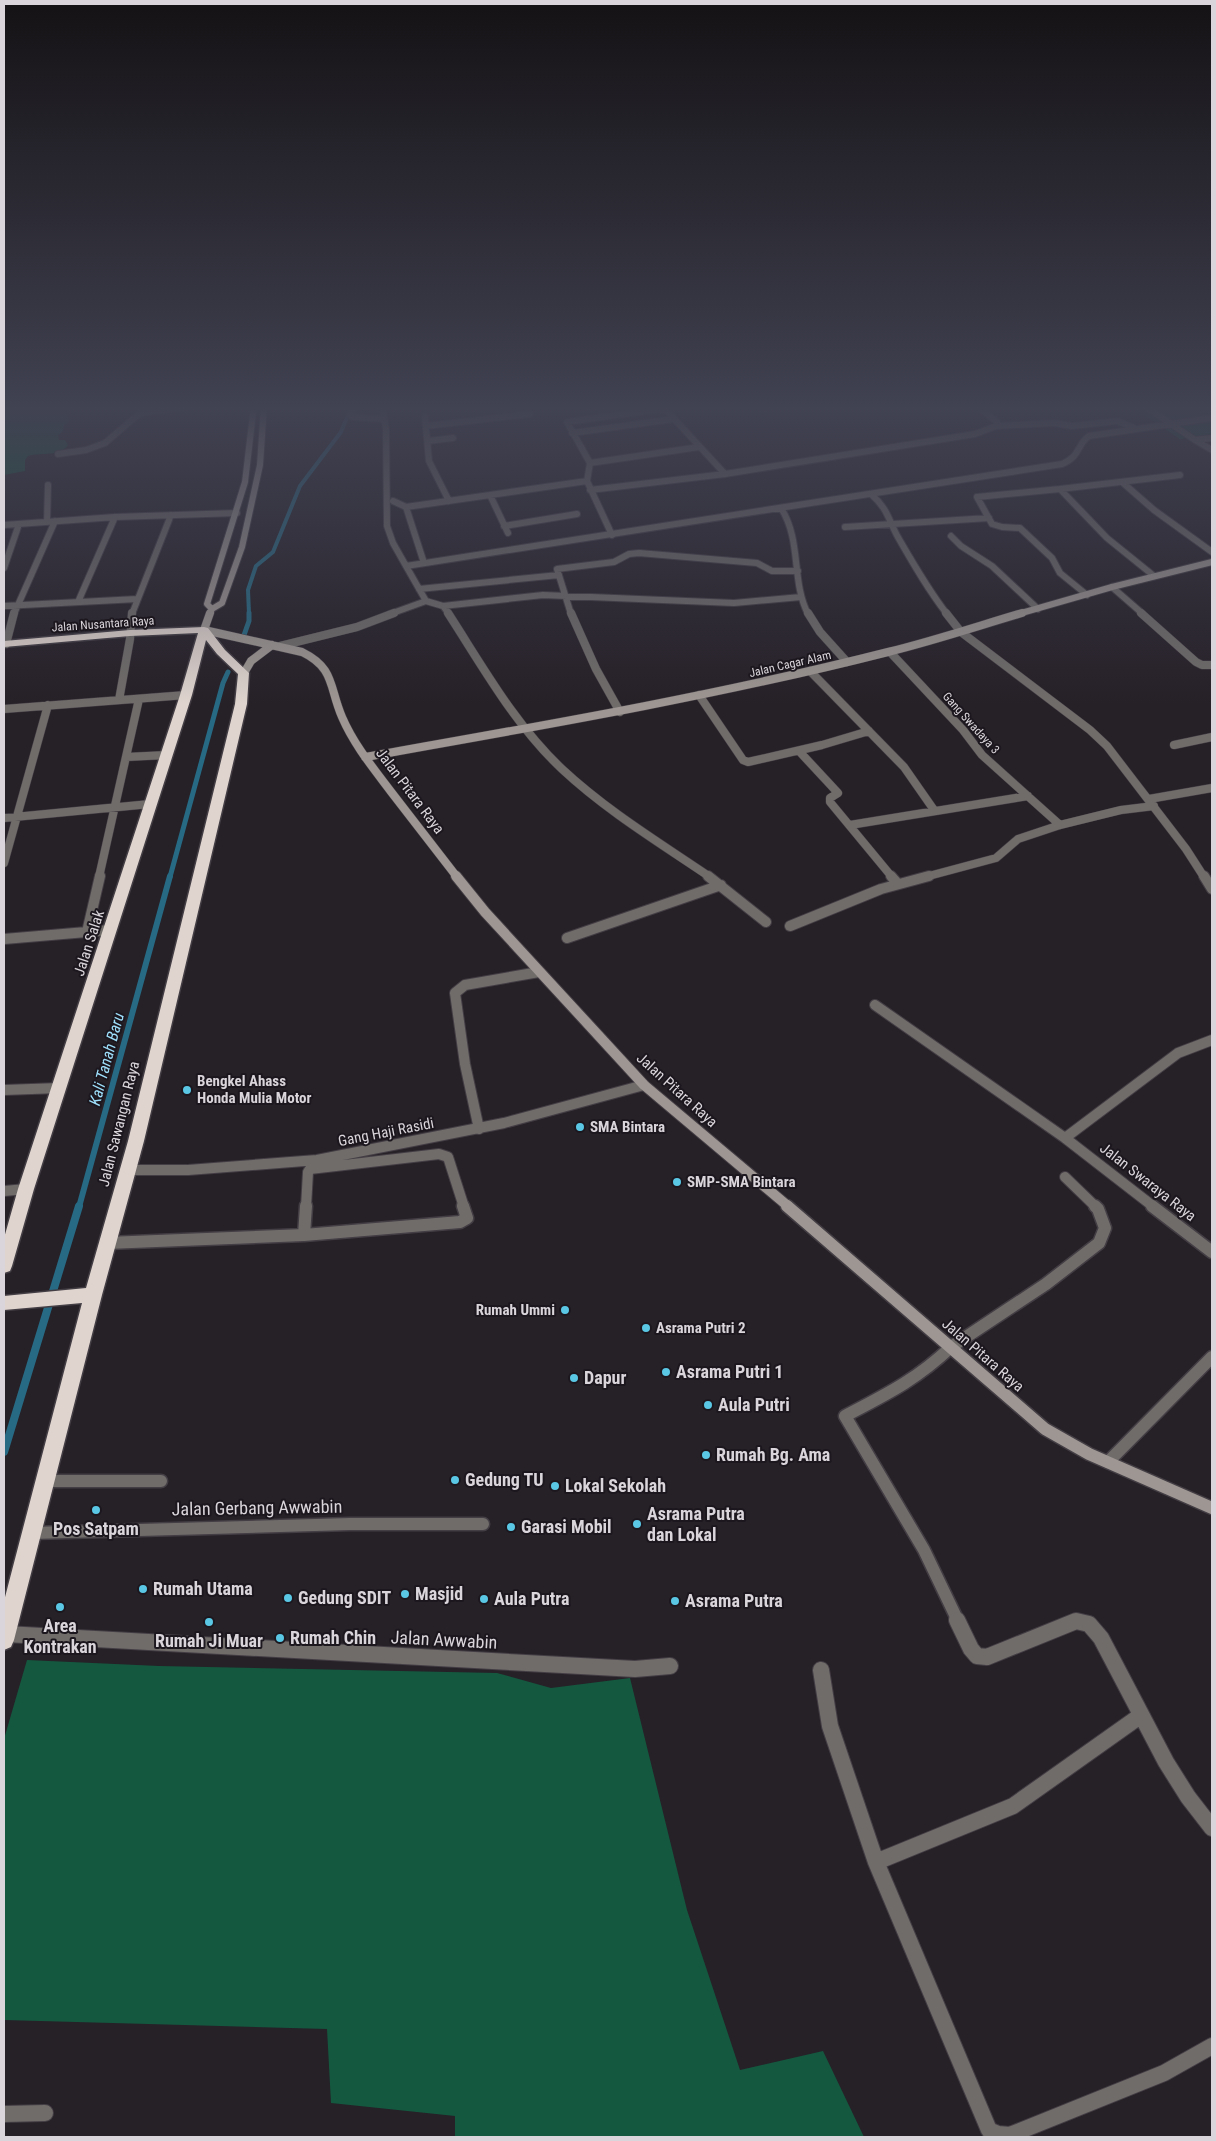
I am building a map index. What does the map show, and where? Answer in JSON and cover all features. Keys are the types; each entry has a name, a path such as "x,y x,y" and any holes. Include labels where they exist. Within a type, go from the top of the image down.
{"highway":[{"name":"Jalan Nusantara Raya","path":"5,644 130,633 204,630"},
{"path":"204,630 221,652 244,673"},
{"name":"Jalan Salak","path":"4,1266 26,1189 186,696 204,630"},
{"name":"Jalan Sawangan Raya","path":"5,1637 93,1295 128,1170 241,704 244,673"},
{"path":"4,1303 93,1295"}],"main road":[{"path":"212,609 207,604 239,505"},
{"path":"204,630 212,609 222,603 246,530 251,505"},
{"name":"Jalan Cagar Alam","path":"365,757 620,712 810,671 890,652 1038,608 1212,562"},
{"name":"Jalan Pitara Raya","path":"204,630 302,652 324,666 342,717 365,757 485,912 644,1085 1045,1429 1089,1454 1212,1508"},
{"path":"244,673 251,661 276,645"}],"street":[{"path":"47,505 47,522"},
{"path":"386,505 387,526 393,543 426,601"},
{"path":"401,505 406,507 421,505"},
{"path":"494,505 508,533"},
{"path":"597,505 612,535"},
{"path":"406,566 801,505"},
{"path":"883,505 930,592 961,632 1090,730 1107,746 1151,802 1212,888"},
{"path":"982,505 992,524 1020,528 1052,558 1060,573 1087,595"},
{"path":"1075,505 1107,538 1154,576"},
{"path":"1148,505 1212,552"},
{"path":"406,507 424,563"},
{"path":"781,508 786,514 792,535 801,598 813,622 847,662"},
{"path":"4,525 116,517 237,513"},
{"path":"504,526 577,514"},
{"path":"119,700 130,633 130,619 171,515"},
{"path":"78,602 116,517"},
{"path":"845,527 893,526 989,518"},
{"path":"5,644 17,605 56,521"},
{"path":"4,568 19,524"},
{"path":"951,536 961,546 992,566 1038,608"},
{"path":"620,712 596,669 569,610 557,569 559,567 614,562 629,554 639,553 757,563 772,571 798,571"},
{"path":"419,589 559,575"},
{"path":"1112,588 1196,662 1202,665 1212,665"},
{"path":"276,645 357,627 426,601 443,606 514,597 565,596 734,603 801,598"},
{"path":"4,606 137,599"},
{"path":"443,606 517,719 562,769 612,810 720,885 766,922"},
{"name":"Gang Swadaya 3","path":"890,652 963,730 982,755 1060,825"},
{"path":"810,671 904,767 934,810"},
{"path":"4,709 186,696"},
{"path":"699,696 745,762 754,762 799,751 869,731"},
{"path":"87,932 139,699"},
{"path":"4,863 48,705"},
{"path":"1174,745 1212,737"},
{"path":"799,751 838,793 829,800 898,884"},
{"path":"126,757 167,755"},
{"path":"790,926 881,889 996,858 1018,839 1060,825 1212,788"},
{"path":"850,825 1028,796"},
{"path":"4,818 150,804"},
{"path":"567,938 720,885"},
{"path":"4,940 110,930"},
{"path":"479,1129 465,1064 455,993 465,986 539,972"},
{"name":"Jalan Swaraya Raya","path":"875,1005 1065,1138 1212,1252"},
{"path":"1065,1138 1178,1053 1212,1040"},
{"name":"Gang Haji Rasidi","path":"128,1170 188,1170 317,1160 479,1129 644,1085"},
{"path":"4,1090 59,1088"},
{"path":"107,1243 304,1235 460,1222 467,1218 448,1157 439,1154 310,1170 308,1172 304,1235"},
{"path":"1065,1177 1098,1209 1106,1228 1099,1243 1046,1284 951,1347 929,1368 902,1386 845,1416 924,1550 971,1649 977,1656 987,1657 1076,1621 1082,1621 1093,1628 1102,1641 1140,1716 1189,1798 1212,1828"},
{"path":"4,1191 26,1189"},
{"path":"1108,1462 1212,1357"},
{"path":"45,1481 161,1481"},
{"name":"Jalan Gerbang Awwabin","path":"32,1533 350,1524 483,1524"},
{"name":"Jalan Awwabin","path":"5,1637 635,1669 670,1666"},
{"path":"821,1670 830,1726 876,1862 989,2130 998,2134 1010,2135 1164,2074 1212,2046"},
{"path":"876,1862 1013,1806 1140,1716"},
{"path":"4,2114 45,2113"}],"green space":[{"path":"27,1660 159,1666 497,1673 551,1688 630,1678 687,1910 740,2070 823,2051 864,2137 455,2137 455,2116 331,2103 327,2029 4,2020 4,1739"}],"waterway":[{"name":"Kali Tanah Baru","path":"249,614 248,590 256,566 273,552 292,505"},
{"name":"Kali Tanah Baru","path":"243,638 249,621 249,614"},
{"name":"Kali Tanah Baru","path":"170,877 223,683 228,672"},
{"name":"Kali Tanah Baru","path":"79,1207 170,876"},
{"name":"Kali Tanah Baru","path":"4,1452 79,1206"}],"place":[{"name":"Bengkel Ahass Honda Mulia Motor","path":"187,1090"},
{"name":"SMA Bintara","path":"580,1127"},
{"name":"SMP-SMA Bintara","path":"677,1182"},
{"name":"Rumah Ummi","path":"565,1310"},
{"name":"Asrama Putri 2","path":"646,1328"},
{"name":"Asrama Putri 1","path":"666,1372"},
{"name":"Dapur","path":"574,1378"},
{"name":"Aula Putri","path":"708,1405"},
{"name":"Rumah Bg. Ama","path":"706,1455"},
{"name":"Gedung TU","path":"455,1480"},
{"name":"Lokal Sekolah","path":"555,1486"},
{"name":"Pos Satpam","path":"96,1510"},
{"name":"Asrama Putra dan Lokal","path":"637,1524"},
{"name":"Garasi Mobil","path":"511,1527"},
{"name":"Rumah Utama","path":"143,1589"},
{"name":"Masjid","path":"405,1594"},
{"name":"Gedung SDIT","path":"288,1598"},
{"name":"Aula Putra","path":"484,1599"},
{"name":"Asrama Putra","path":"675,1601"},
{"name":"Area Kontrakan","path":"60,1607"},
{"name":"Rumah Ji Muar","path":"209,1622"},
{"name":"Rumah Chin","path":"280,1638"}]}
